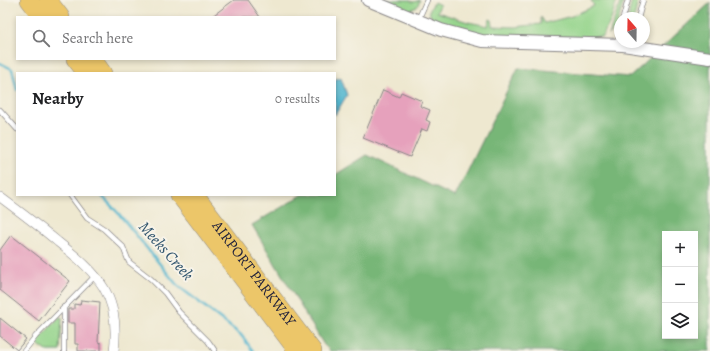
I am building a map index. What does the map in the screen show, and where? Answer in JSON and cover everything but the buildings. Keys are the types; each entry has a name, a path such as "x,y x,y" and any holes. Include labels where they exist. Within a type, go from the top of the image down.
{"highway":[{"path":"29,0 41,16"},
{"path":"34,0 46,16"},
{"path":"48,0 60,16"},
{"path":"78,60 87,72"},
{"path":"94,60 102,72"},
{"name":"AIRPORT PARKWAY","path":"180,196 272,319 298,351"},
{"name":"AIRPORT PARKWAY","path":"196,196 313,351"}],"street":[{"path":"368,0 453,34 482,41 614,44"},
{"path":"650,47 710,58"},
{"path":"0,197 73,254 96,275 106,291 112,309 115,328 114,351"}],"lane":[{"path":"418,20 427,0"},
{"path":"625,12 628,0"},
{"path":"640,12 643,0"},
{"path":"0,110 16,128"},
{"path":"71,196 87,218 104,229 119,243 130,262 156,284 179,312 208,341 215,351"},
{"path":"24,351 64,307 96,275"},
{"path":"64,307 64,351"}],"green space":[{"path":"381,0 409,0 413,2 420,0 417,7 408,11"},
{"path":"591,0 617,0 611,20 602,37 494,37 459,31 432,20 429,11 434,2 440,5 437,12 468,22 488,26 489,20 491,19 492,26 515,27 541,24 541,17 545,23 572,16 594,6"},
{"path":"621,0 624,0 621,12 617,12"},
{"path":"632,0 638,0 635,12 629,12"},
{"path":"710,3 710,351 330,351 324,345 252,225 300,196 336,196 336,174 367,155 455,197 518,68 630,77"},
{"path":"614,20 614,29 609,35"},
{"path":"59,317 62,319 60,351 47,351 36,343"}],"water":[{"path":"341,78 347,95 336,113 336,79"}],"waterway":[{"name":"Meeks Creek","path":"0,63 12,69 16,86"},
{"name":"Meeks Creek","path":"102,196 119,214 177,285 241,335 253,351"}]}
